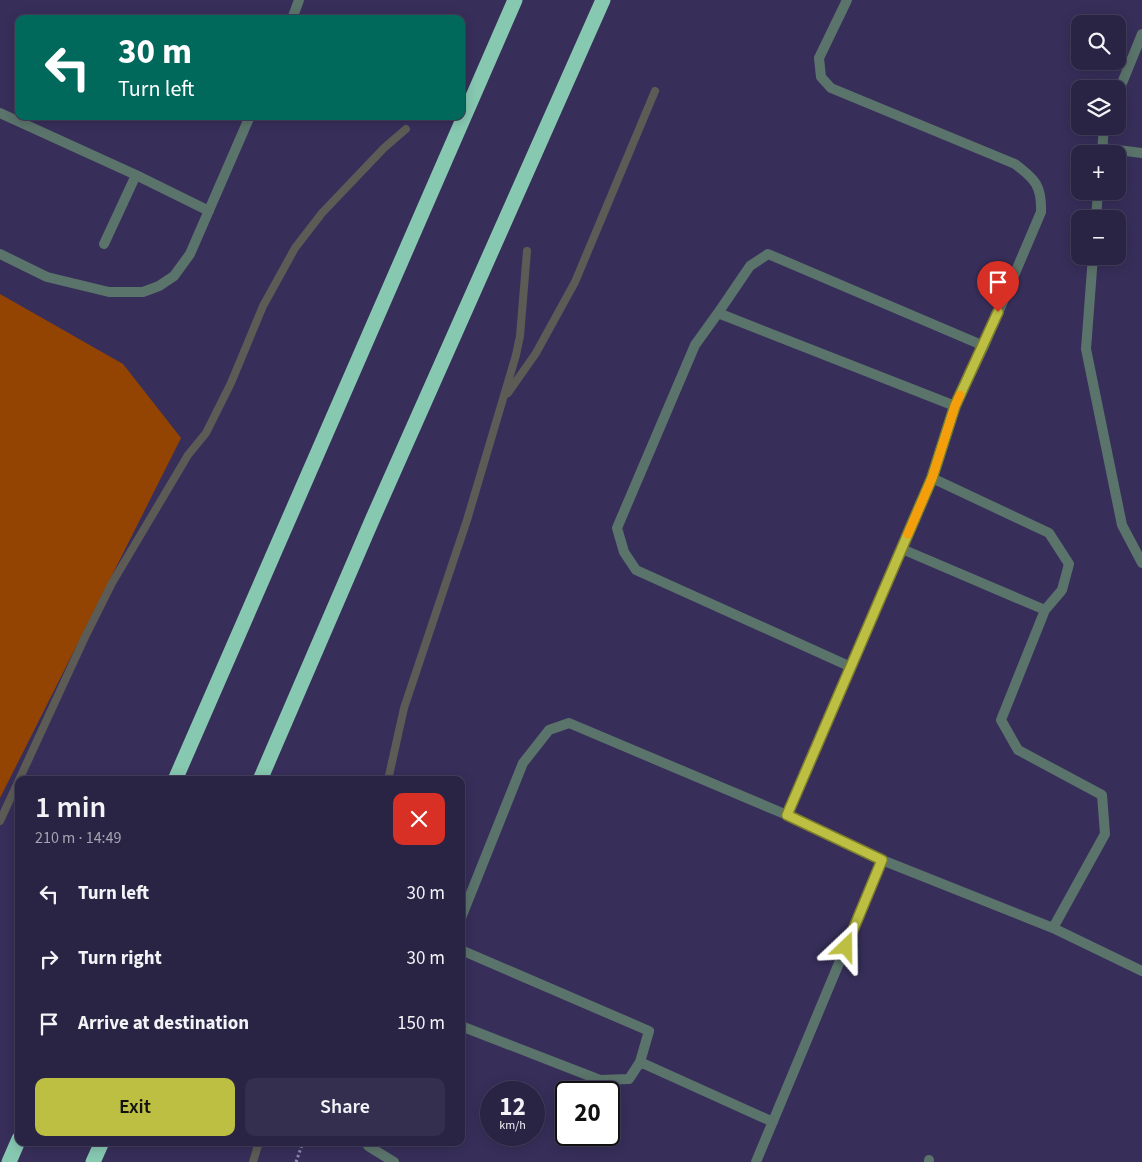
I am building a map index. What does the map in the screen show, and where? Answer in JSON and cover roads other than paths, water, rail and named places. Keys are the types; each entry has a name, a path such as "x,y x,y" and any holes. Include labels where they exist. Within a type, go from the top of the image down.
{"highway":[{"path":"465,115 515,0"},
{"path":"262,776 373,518 603,0"},
{"path":"177,776 463,120"},
{"path":"8,1162 15,1146"},
{"path":"93,1162 100,1146"}],"lane":[{"path":"293,15 299,0"},
{"path":"787,815 932,478 955,406 984,346 1041,212 1041,197 1033,178 1015,164 831,88 821,78 819,58 847,0"},
{"path":"1123,80 1142,34"},
{"path":"0,113 15,120"},
{"path":"15,120 136,175 209,211"},
{"path":"0,254 47,277 109,292 144,292 159,286 174,276 190,254 248,120"},
{"path":"1126,152 1142,153"},
{"path":"104,244 136,175"},
{"path":"852,667 636,570 624,552 617,528 695,345 750,266 768,254 984,346"},
{"path":"1092,265 1086,349 1122,525 1142,562"},
{"path":"718,313 955,406"},
{"path":"932,478 1049,533 1069,564 1062,590 1044,610 1001,720 1018,750 1102,795 1105,834 1053,928"},
{"path":"902,549 1044,610"},
{"path":"465,908 523,763 549,730 570,723 787,815 882,860 1053,928 1142,971"},
{"path":"756,1162 882,860"},
{"path":"465,952 649,1031 640,1062 629,1079 600,1080 465,1028"},
{"path":"640,1062 773,1122"},
{"path":"368,1146 394,1162"}],"waterway":[{"path":"508,393 536,353 575,282 655,91"},
{"path":"21,776 112,583 188,455 206,433 231,383 263,306 295,248 322,213 384,148 406,129"},
{"path":"389,776 404,708 467,520 516,355 520,336 527,251"},
{"path":"0,821 15,789"},
{"path":"253,1162 258,1146"}]}
